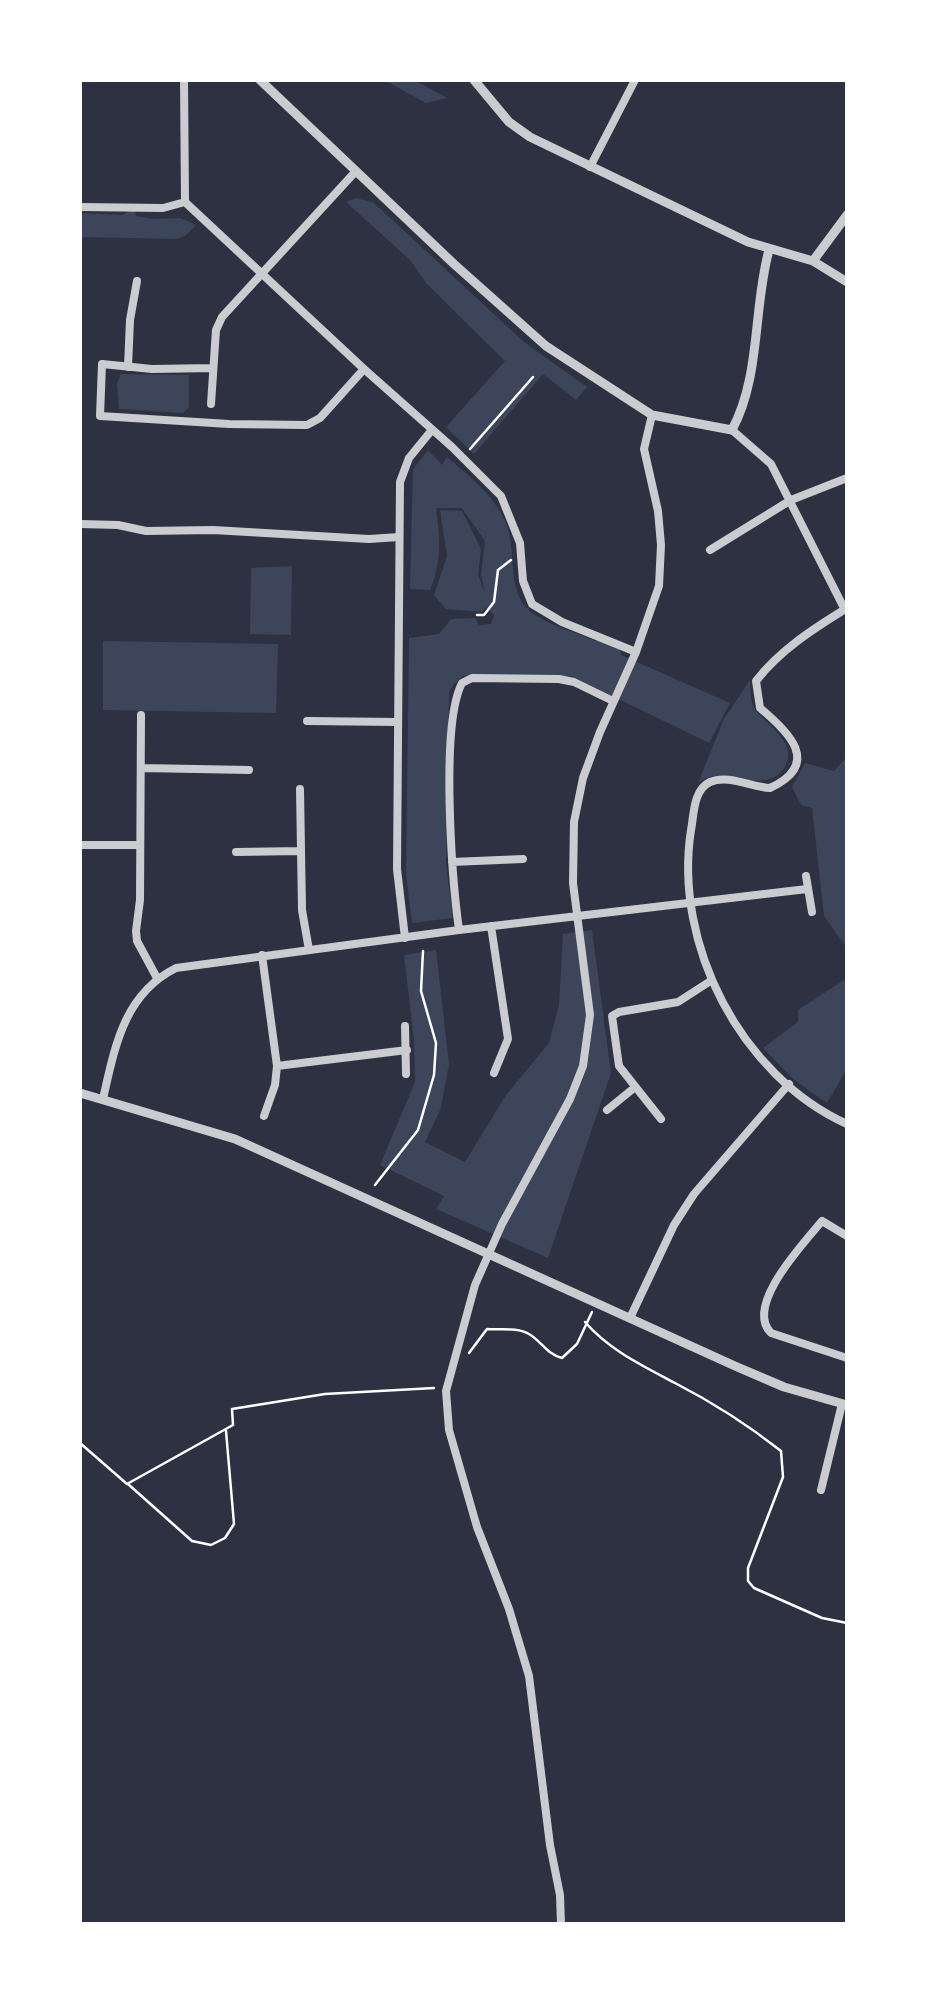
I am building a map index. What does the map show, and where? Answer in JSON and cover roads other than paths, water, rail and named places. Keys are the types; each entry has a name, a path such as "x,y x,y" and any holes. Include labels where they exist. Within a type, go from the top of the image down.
{"street":[{"path":"184,80 185,202 500,496 516,527 526,594 540,612 636,652"},
{"path":"260,80 546,346 652,415 732,430 771,464 846,610 772,662 756,681 760,708 790,733 798,756 791,774 770,788 721,779 703,786 697,798 690,840 690,902 712,980 756,1052 789,1084 847,1124"},
{"path":"474,80 508,122 590,166 769,250 813,262 847,282"},
{"path":"590,166 635,80"},
{"path":"211,404 216,330 222,317 356,171"},
{"path":"80,207 163,208 185,202"},
{"path":"813,262 847,215"},
{"path":"732,430 742,410 749,380 769,250"},
{"path":"128,367 137,281"},
{"path":"212,368 152,369 102,364 100,416 306,425 320,418 364,369"},
{"path":"562,1924 529,1676 509,1609 476,1526 450,1430 448,1386 474,1286 584,1066 590,1016 577,916 574,822 583,778 636,652 658,586 658,511 644,449 652,415"},
{"path":"405,938 397,869 399,537 404,468 431,431"},
{"path":"710,550 791,500 847,478"},
{"path":"80,524 118,525 146,531 399,537"},
{"path":"460,930 452,862 453,703 462,683 472,678 560,679 613,701"},
{"path":"141,716 140,900 136,931 157,978"},
{"path":"307,721 397,722"},
{"path":"142,768 249,770"},
{"path":"300,789 302,910 309,950"},
{"path":"80,845 140,845"},
{"path":"236,852 300,850"},
{"path":"452,862 522,860"},
{"path":"806,876 812,912"},
{"path":"103,1098 125,1016 157,978 176,968 807,889"},
{"path":"492,926 508,1039 494,1073"},
{"path":"262,956 277,1066 264,1116"},
{"path":"661,1119 619,1066 612,1016 678,1002 712,980"},
{"path":"405,1026 406,1074"},
{"path":"277,1066 407,1050"},
{"path":"630,1318 674,1225 694,1194 789,1084"},
{"path":"607,1110 634,1088"},
{"path":"80,1093 235,1139 784,1387 845,1404 821,1490"},
{"path":"847,1236 822,1220 775,1283 762,1314 764,1326 772,1334 847,1358"}]}
